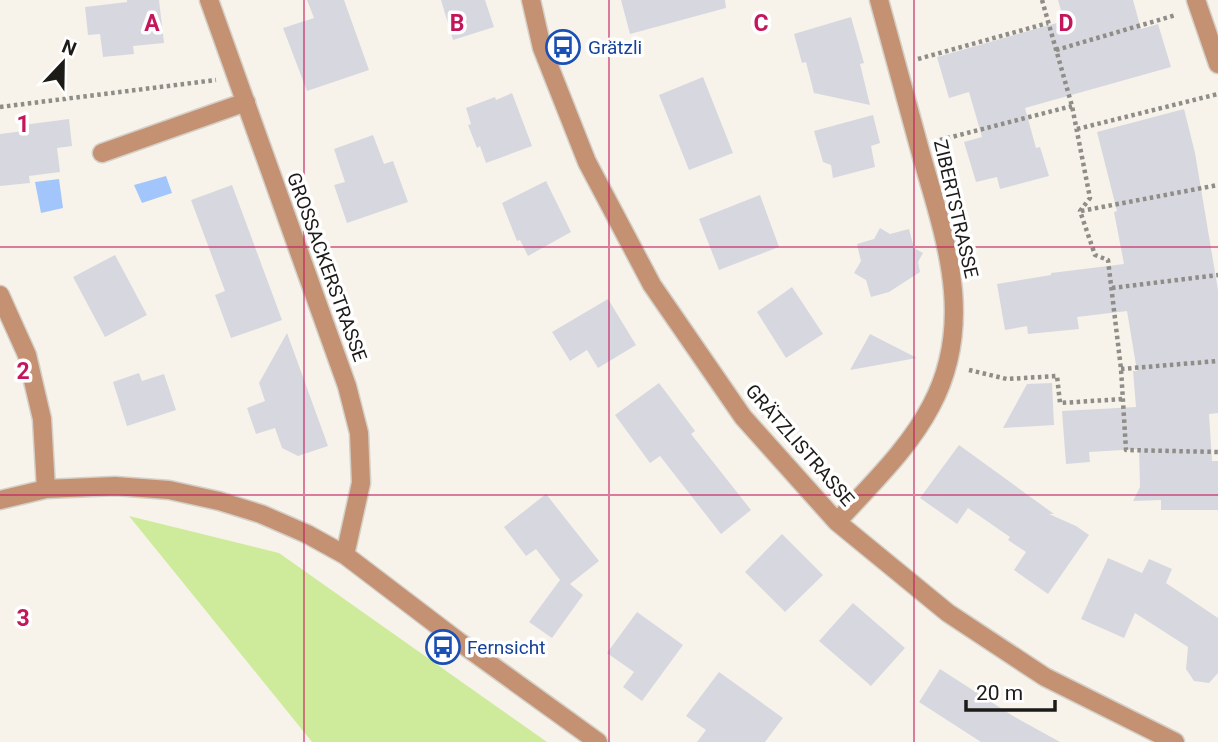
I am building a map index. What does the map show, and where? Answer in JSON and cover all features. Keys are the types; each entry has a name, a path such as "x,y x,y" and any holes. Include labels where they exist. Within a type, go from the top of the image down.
{"street":[{"name":"GROSSACKERSTRASSE","path":"209,0 347,386 359,433 361,483 345,555"},
{"name":"GRÄTZLISTRASSE","path":"531,0 542,48 587,162 652,285 743,417 837,522 948,613 1045,677 1175,742"},
{"name":"ZIBERTSTRASSE","path":"837,522 904,447 932,406 947,365 954,324 954,278 878,0"},
{"path":"1197,4 1218,64"},
{"path":"102,153 246,102"},
{"path":"0,295 27,355 42,419 46,489"},
{"path":"0,500 46,489 116,486 169,490 261,514 307,534 345,555 598,742"}],"path":[{"path":"1042,0 1072,106 1090,198 1080,211"},
{"path":"1056,50 1197,4"},
{"path":"897,65 1048,23"},
{"path":"0,107 237,77"},
{"path":"1077,129 1218,94"},
{"path":"919,146 1072,106"},
{"path":"1080,211 1218,185"},
{"path":"1080,211 1095,255 1108,260 1121,369 1126,450 1218,452"},
{"path":"1112,288 1218,275"},
{"path":"1121,369 1218,361"},
{"path":"947,365 1007,379 1057,376 1060,403 1123,399"}],"green space":[{"path":"129,516 279,553 547,742 312,742"}],"water":[{"path":"166,176 172,193 142,203 134,185"},
{"path":"59,179 63,208 41,213 35,182"}],"building":[{"path":"127,0 159,0 164,43 133,46 134,54 103,57 100,34 88,35 85,7"},
{"path":"307,0 344,0 369,70 307,91 283,28 314,18"},
{"path":"441,0 485,0 494,27 453,40"},
{"path":"621,0 725,0 726,8 630,34"},
{"path":"1058,0 1133,0 1141,29 1158,24 1171,67 1025,108 1036,148 1040,147 1049,176 1000,189 997,177 976,182 964,142 982,137 969,92 949,98 937,57 1064,21"},
{"path":"851,17 864,63 860,64 870,105 814,93 806,62 802,63 794,34"},
{"path":"703,77 733,153 689,170 659,95"},
{"path":"512,93 532,146 486,163 468,125 471,124 466,108"},
{"path":"1184,109 1195,153 1218,290 1218,413 1209,414 1212,461 1218,461 1218,510 1161,510 1161,500 1133,501 1140,487 1139,449 1089,452 1090,462 1066,464 1062,411 1136,407 1133,371 1137,371 1127,311 1077,317 1079,329 1028,334 1027,326 1005,330 997,284 1051,273 1124,264 1114,212 1117,211 1097,132"},
{"path":"873,115 880,143 871,146 875,167 833,178 831,165 823,162 814,131"},
{"path":"69,119 72,146 57,148 60,172 29,176 30,183 0,186 0,134 24,131 23,125"},
{"path":"373,135 384,164 393,161 408,202 347,223 334,185 345,182 334,149"},
{"path":"546,181 571,232 528,256 520,240 517,241 502,203"},
{"path":"232,185 282,320 231,338 215,295 225,291 191,200"},
{"path":"760,195 779,247 719,270 699,219"},
{"path":"880,228 890,234 909,229 914,248 923,253 918,262 920,272 889,292 871,297 866,280 854,273 861,261 857,244 874,239"},
{"path":"115,255 147,315 105,337 73,277"},
{"path":"792,287 823,334 786,358 757,312"},
{"path":"608,299 636,345 598,368 587,350 570,361 552,332"},
{"path":"287,333 328,446 298,456 282,448 275,428 256,434 247,408 265,401 259,383"},
{"path":"870,334 917,358 850,370"},
{"path":"139,373 142,381 164,374 176,410 127,426 113,382"},
{"path":"659,383 695,431 691,434 751,510 721,534 660,456 650,463 615,415"},
{"path":"1052,383 1054,425 1003,428 1027,384"},
{"path":"959,445 1054,514 1049,514 1089,535 1048,594 1014,570 1026,552 1008,540 1010,537 968,508 957,524 920,498"},
{"path":"546,494 599,561 570,584 583,595 552,638 529,622 560,580 536,549 526,556 504,527"},
{"path":"782,534 823,575 785,612 745,572"},
{"path":"1108,558 1142,573 1149,559 1172,569 1166,583 1218,618 1218,673 1209,683 1194,681 1186,669 1188,647 1135,613 1124,638 1081,619"},
{"path":"853,603 905,648 871,686 819,641"},
{"path":"637,612 683,645 642,701 623,687 634,672 607,653"},
{"path":"940,669 1013,716 1060,742 981,742 919,702"},
{"path":"719,672 783,718 765,742 697,742 706,730 686,716"}],"place":[{"name":"Grätzli","path":"563,47"},
{"name":"Fernsicht","path":"443,647"}]}
